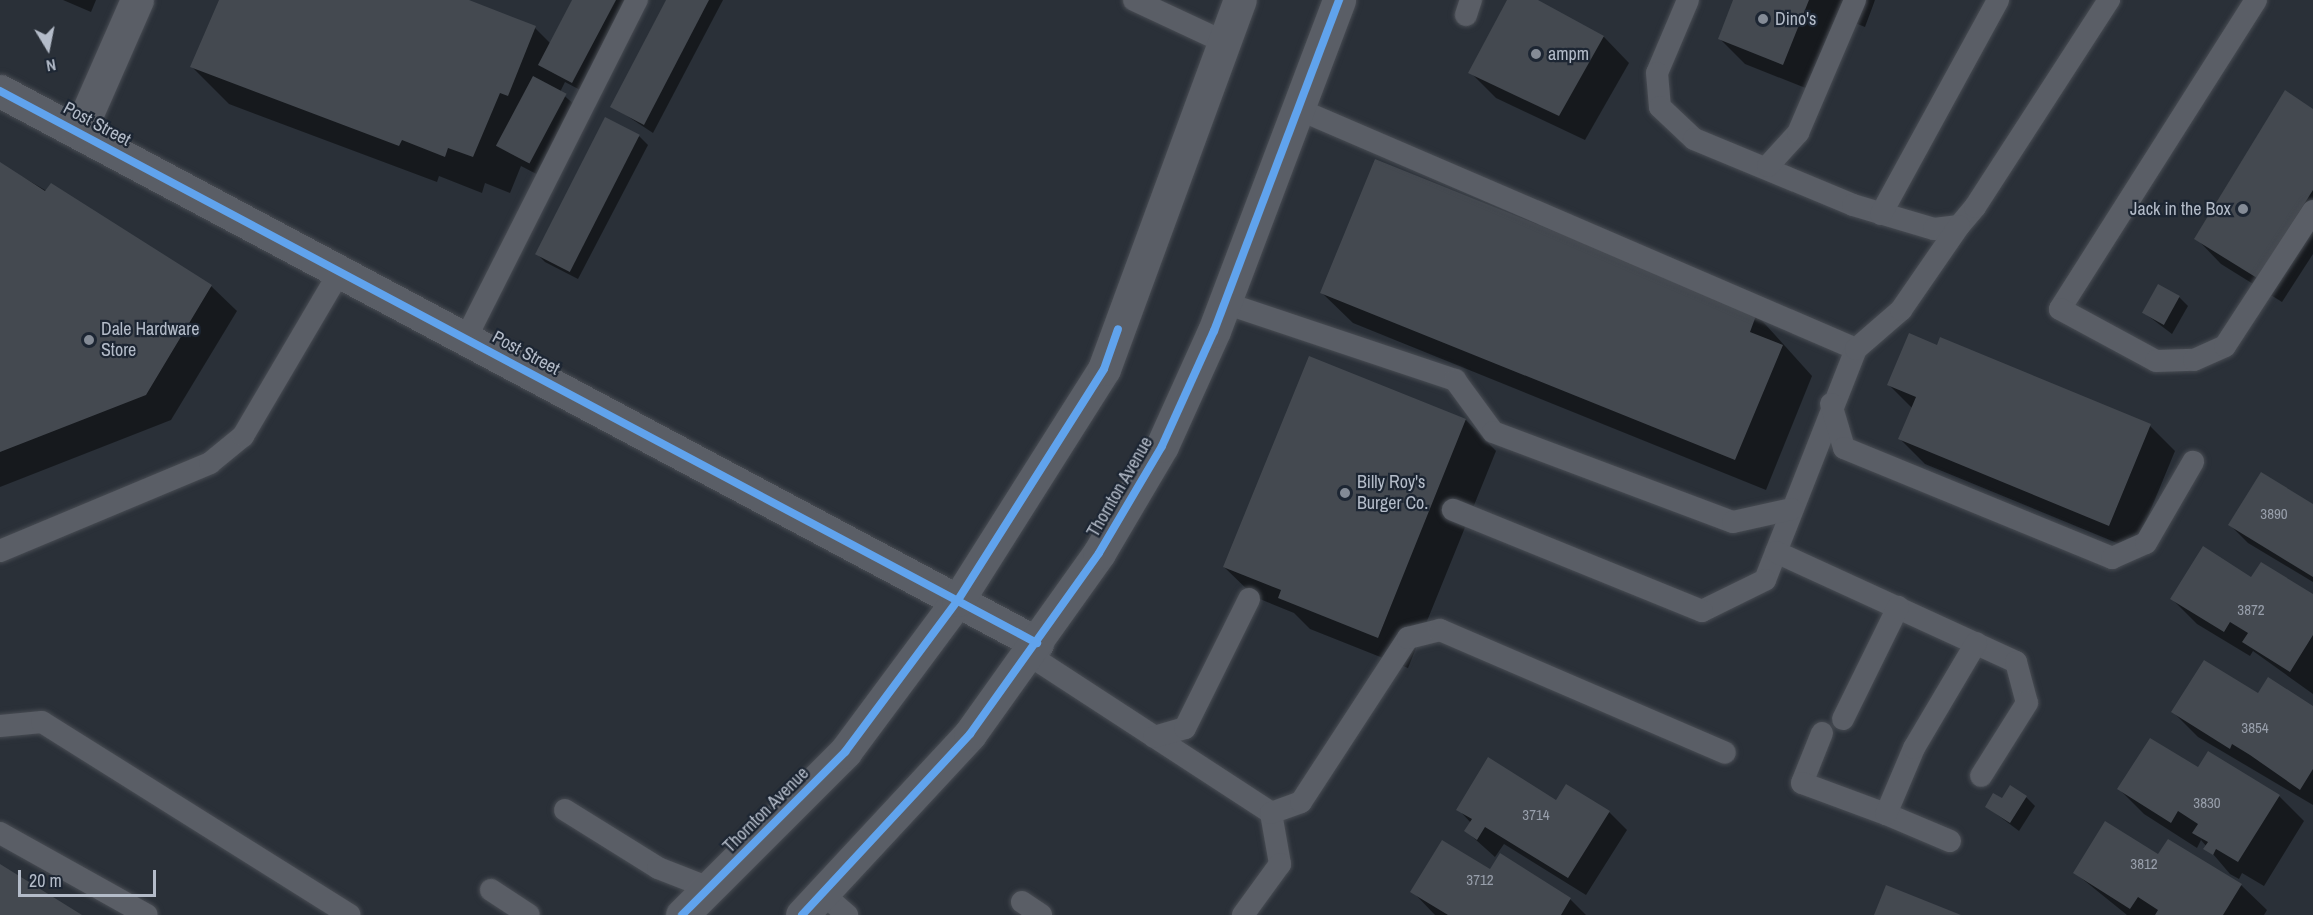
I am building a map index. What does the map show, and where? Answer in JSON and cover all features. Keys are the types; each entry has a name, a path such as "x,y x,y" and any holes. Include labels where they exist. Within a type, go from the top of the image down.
{"street":[{"path":"79,132 137,0"},
{"name":"Thornton Avenue","path":"682,915 845,752 958,600 1104,369 1240,0"},
{"name":"Thornton Avenue","path":"813,904 955,751 1033,649 1162,446 1225,303 1339,0"},
{"name":"Post Street","path":"0,91 958,600 1033,649"}],"lane":[{"path":"466,338 638,0"},
{"path":"1134,0 1224,42"},
{"path":"1688,0 1657,74 1660,106 1694,139 1768,166 1881,214 1934,229 1959,226"},
{"path":"1768,166 1798,133 1855,0"},
{"path":"1881,214 1998,0"},
{"path":"1453,510 1702,611 1765,580 1831,404 1856,349 1901,310 2109,0"},
{"path":"2256,0 2060,309 2156,361 2194,360 2225,346 2313,211"},
{"path":"1298,109 1856,349"},
{"path":"0,551 210,463 243,436 340,271"},
{"path":"1225,303 1455,380 1493,432 1733,522 1792,509"},
{"path":"1831,404 1844,448 2112,558 2146,543 2193,462"},
{"path":"1776,552 2016,662 2027,703 1981,776"},
{"path":"1154,737 1185,728 1250,600"},
{"path":"1843,719 1898,607"},
{"path":"1271,813 1301,802 1408,638 1440,630 1725,753"},
{"path":"1886,814 1914,748 1976,643"},
{"path":"1033,649 1154,737 1271,813 1280,864 1243,915"},
{"path":"0,726 42,722 350,915"},
{"path":"1822,733 1802,783 1950,841"},
{"path":"565,810 658,868 709,888"},
{"path":"0,833 147,915"},
{"path":"491,890 529,915"},
{"path":"1022,902 1041,915"},
{"path":"813,904 847,915"}],"building":[{"path":"219,0 469,0 536,26 508,96 500,93 473,157 448,148 445,157 402,140 399,146 190,67"},
{"path":"572,0 616,0 572,83 538,65"},
{"path":"666,0 709,0 644,125 610,107"},
{"name":"ampm","path":"1507,0 1538,0 1604,36 1559,116 1468,73"},
{"name":"Dino's","path":"1733,0 1809,0 1783,65 1718,39"},
{"path":"533,76 567,94 529,164 496,146"},
{"path":"2285,90 2313,109 2313,190 2257,278 2194,239"},
{"path":"605,117 640,135 570,272 535,254"},
{"path":"1375,159 1757,313 1750,332 1783,345 1735,460 1320,293"},
{"name":"Dale Hardware Store","path":"0,162 45,191 51,183 212,285 146,395 0,452"},
{"path":"2158,284 2180,296 2164,325 2142,313"},
{"path":"1909,333 1937,345 1940,337 2151,424 2109,526 1898,439 1916,397 1887,385"},
{"name":"Billy Roy's Burger Co.","path":"1309,356 1466,419 1378,638 1278,598 1281,590 1223,567"},
{"path":"2261,472 2313,504 2313,577 2228,525"},
{"path":"2203,546 2251,577 2261,562 2313,594 2313,635 2290,672 2242,642 2248,633 2230,622 2224,632 2170,599"},
{"path":"2204,660 2258,693 2268,677 2313,706 2313,769 2300,790 2232,744 2230,749 2171,712"},
{"path":"2150,738 2198,767 2208,751 2280,795 2238,862 2216,849 2213,855 2203,849 2208,842 2192,833 2198,824 2178,811 2171,823 2117,789"},
{"path":"1488,757 1556,800 1566,784 1610,811 1568,878 1485,827 1477,840 1464,831 1472,819 1456,810"},
{"path":"2010,785 2027,796 2010,823 1985,807 1993,793 2002,798"},
{"path":"2105,821 2158,854 2168,839 2242,884 2223,915 2155,915 2158,910 2138,897 2130,909 2073,873"},
{"path":"1442,840 1490,869 1500,853 1571,898 1561,915 1448,915 1410,892"},
{"path":"0,864 82,915 0,915"},
{"path":"1886,885 1961,915 1874,915"}],"cycle path":[{"path":"802,915 970,734 1099,553 1162,446 1214,331 1339,0"},
{"path":"0,91 1037,643"},
{"path":"682,915 845,752 958,600 1104,369 1118,329"}],"place":[{"name":"Dino's","path":"1763,19"},
{"name":"ampm","path":"1536,54"},
{"name":"Jack in the Box","path":"2243,209"},
{"name":"Dale Hardware Store","path":"89,340"},
{"name":"Billy Roy's Burger Co.","path":"1345,493"}]}
